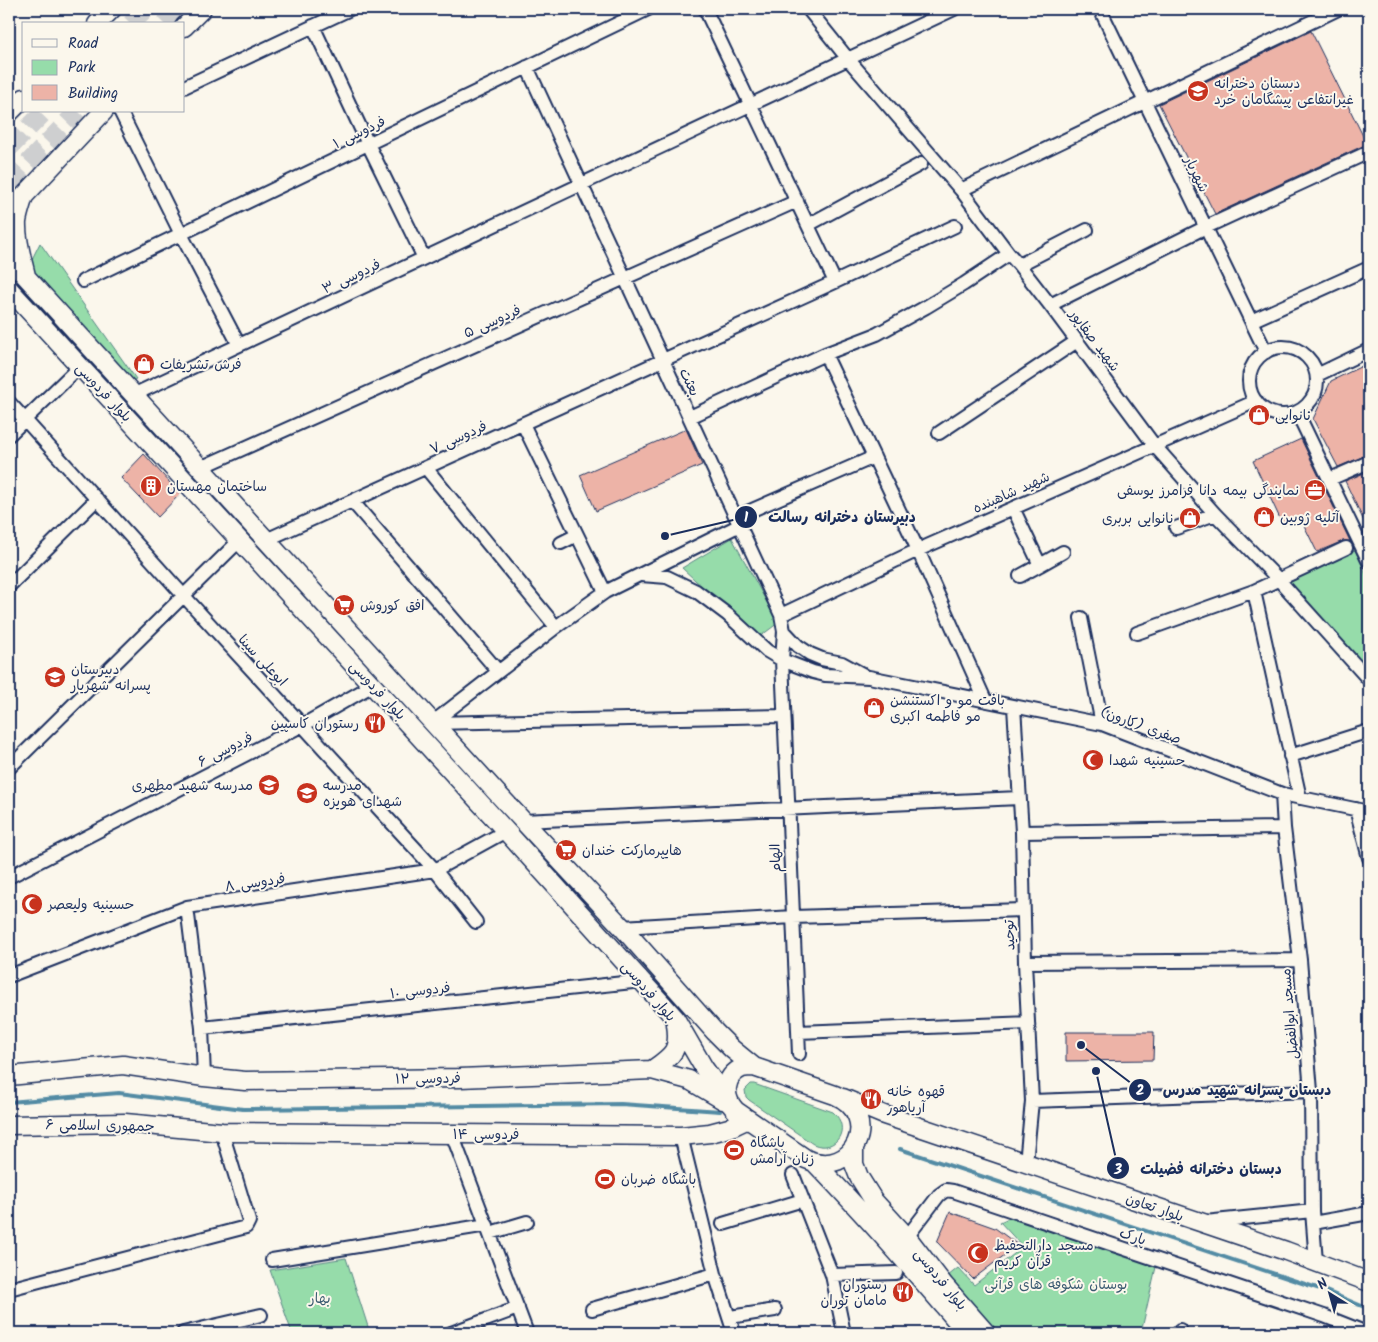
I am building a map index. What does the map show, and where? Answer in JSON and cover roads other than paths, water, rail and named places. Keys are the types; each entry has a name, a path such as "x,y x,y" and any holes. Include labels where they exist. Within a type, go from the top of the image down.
{"main road":[{"path":"99,22 112,9"},
{"path":"185,27 202,9"},
{"path":"9,114 22,100"},
{"path":"9,212 20,193 103,112"},
{"path":"20,193 17,220 18,234 20,254 27,279"},
{"name":"بلوار فردوسی","path":"9,258 432,723 622,927 715,1032 754,1067"},
{"name":"بلوار فردوسی","path":"9,289 675,1018 704,1068 736,1111 806,1159 815,1163 918,1275 967,1333"},
{"path":"652,1070 668,1058 676,1047 678,1035 675,1018"},
{"name":"فردوسی ۱۲","path":"9,1076 123,1065 245,1081 460,1078 652,1070 689,1080 730,1104"},
{"path":"730,1104 727,1094 728,1083 734,1074 743,1068 754,1067"},
{"name":"بلوار تعاون","path":"754,1067 843,1098 884,1115 1026,1162 1369,1282"},
{"name":"بلوار فردوسی","path":"843,1098 852,1106 860,1126 854,1164 859,1177 874,1201 907,1237 944,1285 986,1333"},
{"path":"815,1163 826,1164 847,1156 871,1125 884,1115"},
{"name":"فردوسی ۱۴","path":"222,1132 681,1136 710,1133 729,1128 748,1119"},
{"name":"جمهوری اسلامی ۶","path":"9,1125 125,1122 222,1132"}],"street":[{"path":"185,87 350,9"},
{"name":"فردوسی ۱","path":"83,282 648,9"},
{"path":"705,9 835,282"},
{"name":"شهید صفاپور","path":"808,9 848,59 961,190 1050,305 1154,445 1215,514 1279,580 1369,680"},
{"name":"شهریار","path":"1100,9 1266,352"},
{"path":"961,190 1338,9"},
{"name":"فردوسی ۳","path":"133,395 950,10"},
{"path":"313,26 424,258"},
{"name":"بعثت","path":"527,67 771,592 784,631"},
{"path":"120,112 238,345"},
{"path":"1050,305 1206,227 1369,152"},
{"path":"808,225 921,164"},
{"name":"فردوسی ۵","path":"200,468 797,201"},
{"name":"فردوسی ۷","path":"266,540 955,226"},
{"path":"1019,265 1087,230"},
{"path":"690,417 825,354 876,334 926,307 1009,254"},
{"path":"1251,321 1369,268"},
{"path":"939,433 1077,341"},
{"path":"1277,348 1289,348 1300,352 1309,359 1316,375 1316,388 1313,396 1308,404 1296,412 1284,414 1272,412 1256,401 1251,390 1250,378 1253,366 1266,352 1277,348"},
{"path":"1316,375 1369,350"},
{"path":"825,354 918,550 985,700"},
{"path":"9,435 80,366"},
{"name":"شهید شاهبنده","path":"780,615 918,550 1256,401"},
{"name":"ابوعلی سینا","path":"9,402 435,870 476,922"},
{"path":"1296,412 1369,562"},
{"path":"523,424 605,592"},
{"path":"432,723 556,627 605,592 676,557 738,521 874,457"},
{"path":"1330,480 1369,462"},
{"path":"426,468 556,627"},
{"path":"9,586 97,499"},
{"path":"352,501 498,671"},
{"path":"1013,508 1040,565"},
{"path":"1176,528 1215,514"},
{"path":"561,543 577,535"},
{"path":"9,768 240,540"},
{"path":"1137,633 1254,592 1346,548"},
{"path":"1020,576 1063,552"},
{"path":"675,581 676,557"},
{"path":"641,575 667,577 696,591 728,615 767,651 782,660 826,675 869,677"},
{"path":"1254,592 1300,798"},
{"path":"1082,618 1102,724"},
{"path":"784,631 798,646 810,654 822,659 842,663 869,677"},
{"name":"الهام","path":"784,631 782,660 799,1054"},
{"name":"صفری (کارون)","path":"869,677 1102,724 1282,794 1369,812"},
{"name":"فردوسی ۶","path":"9,877 303,725 372,685"},
{"name":"توحید","path":"1014,707 1022,832 1023,910 1032,1100 1026,1162"},
{"path":"432,723 784,716"},
{"path":"1290,756 1369,731"},
{"name":"مسجد ابوالفضل","path":"1282,794 1284,828 1300,960 1311,1092 1313,1217 1316,1262"},
{"path":"523,821 1019,798"},
{"path":"1356,809 1369,858"},
{"path":"1022,832 1284,828"},
{"name":"فردوسی ۸","path":"9,976 187,908 435,870 506,831"},
{"path":"187,908 202,1028 204,1077"},
{"path":"622,927 793,917 1023,910"},
{"path":"1025,962 1300,960"},
{"name":"فردوسی ۱۰","path":"202,1028 642,981"},
{"path":"798,1032 1028,1023"},
{"path":"1032,1100 1311,1092"},
{"path":"9,1289 246,1227 249,1222 222,1132"},
{"path":"452,1134 527,1333"},
{"path":"681,1136 715,1274 734,1333"},
{"path":"793,1174 832,1275 844,1333"},
{"name":"پارک","path":"907,1237 939,1195 946,1190 953,1191 1324,1316 1367,1333"},
{"path":"723,1224 803,1200"},
{"path":"1200,1222 1369,1213"},
{"path":"272,1260 527,1222"},
{"path":"832,1275 896,1273"},
{"path":"592,1309 715,1274"},
{"path":"451,1333 518,1308"},
{"path":"730,1317 775,1310"},
{"path":"183,1333 261,1315"}],"waterway":[{"path":"9,1102 119,1093 243,1109 621,1104 720,1111"},
{"path":"900,1149 1326,1291 1369,1309"}],"tunnel":[{"path":"133,22 146,9"},
{"path":"166,22 179,9"},
{"path":"9,148 44,112"},
{"path":"9,183 77,112"}],"place":[{"name":"دبستان دخترانه غیرانتفاعی پیشگامان خرد","path":"1198,91"},
{"name":"فرش تشریفات","path":"144,364"},
{"name":"نانوایی","path":"1259,415"},
{"name":"ساختمان مهستان","path":"151,486"},
{"name":"نمایندگی بیمه دانا فرامرز یوسفی","path":"1315,490"},
{"name":"آتلیه ژوبین","path":"1264,517"},
{"name":"نانوایی بربری","path":"1190,518"},
{"name":"دبیرستان دخترانه رسالت","path":"665,536"},
{"name":"افق کوروش","path":"344,605"},
{"name":"دبیرستان پسرانه شهریار","path":"55,677"},
{"name":"بافت مو و اکستنشن مو فاطمه اکبری","path":"874,708"},
{"name":"رستوران کاسپین","path":"375,723"},
{"name":"حسینیه شهدا","path":"1093,760"},
{"name":"مدرسه شهید مطهری","path":"269,785"},
{"name":"مدرسه شهدای هویزه","path":"307,793"},
{"name":"هایپرمارکت خندان","path":"566,850"},
{"name":"حسینیه ولیعصر","path":"32,904"},
{"name":"دبستان پسرانه شهید مدرس","path":"1081,1045"},
{"name":"دبستان دخترانه فضیلت","path":"1096,1071"},
{"name":"قهوه خانه آریاهور","path":"871,1099"},
{"name":"باشگاه زنان آرامش","path":"734,1150"},
{"name":"باشگاه ضربان","path":"605,1179"},
{"name":"مسجد دارالتحفیظ قرآن کریم","path":"978,1253"},
{"name":"رستوران مامان توران","path":"903,1292"}],"park label":[{"name":"بوستان شکوفه های قرآنی","path":"1056,1284"},
{"name":"بهار","path":"320,1298"}]}
